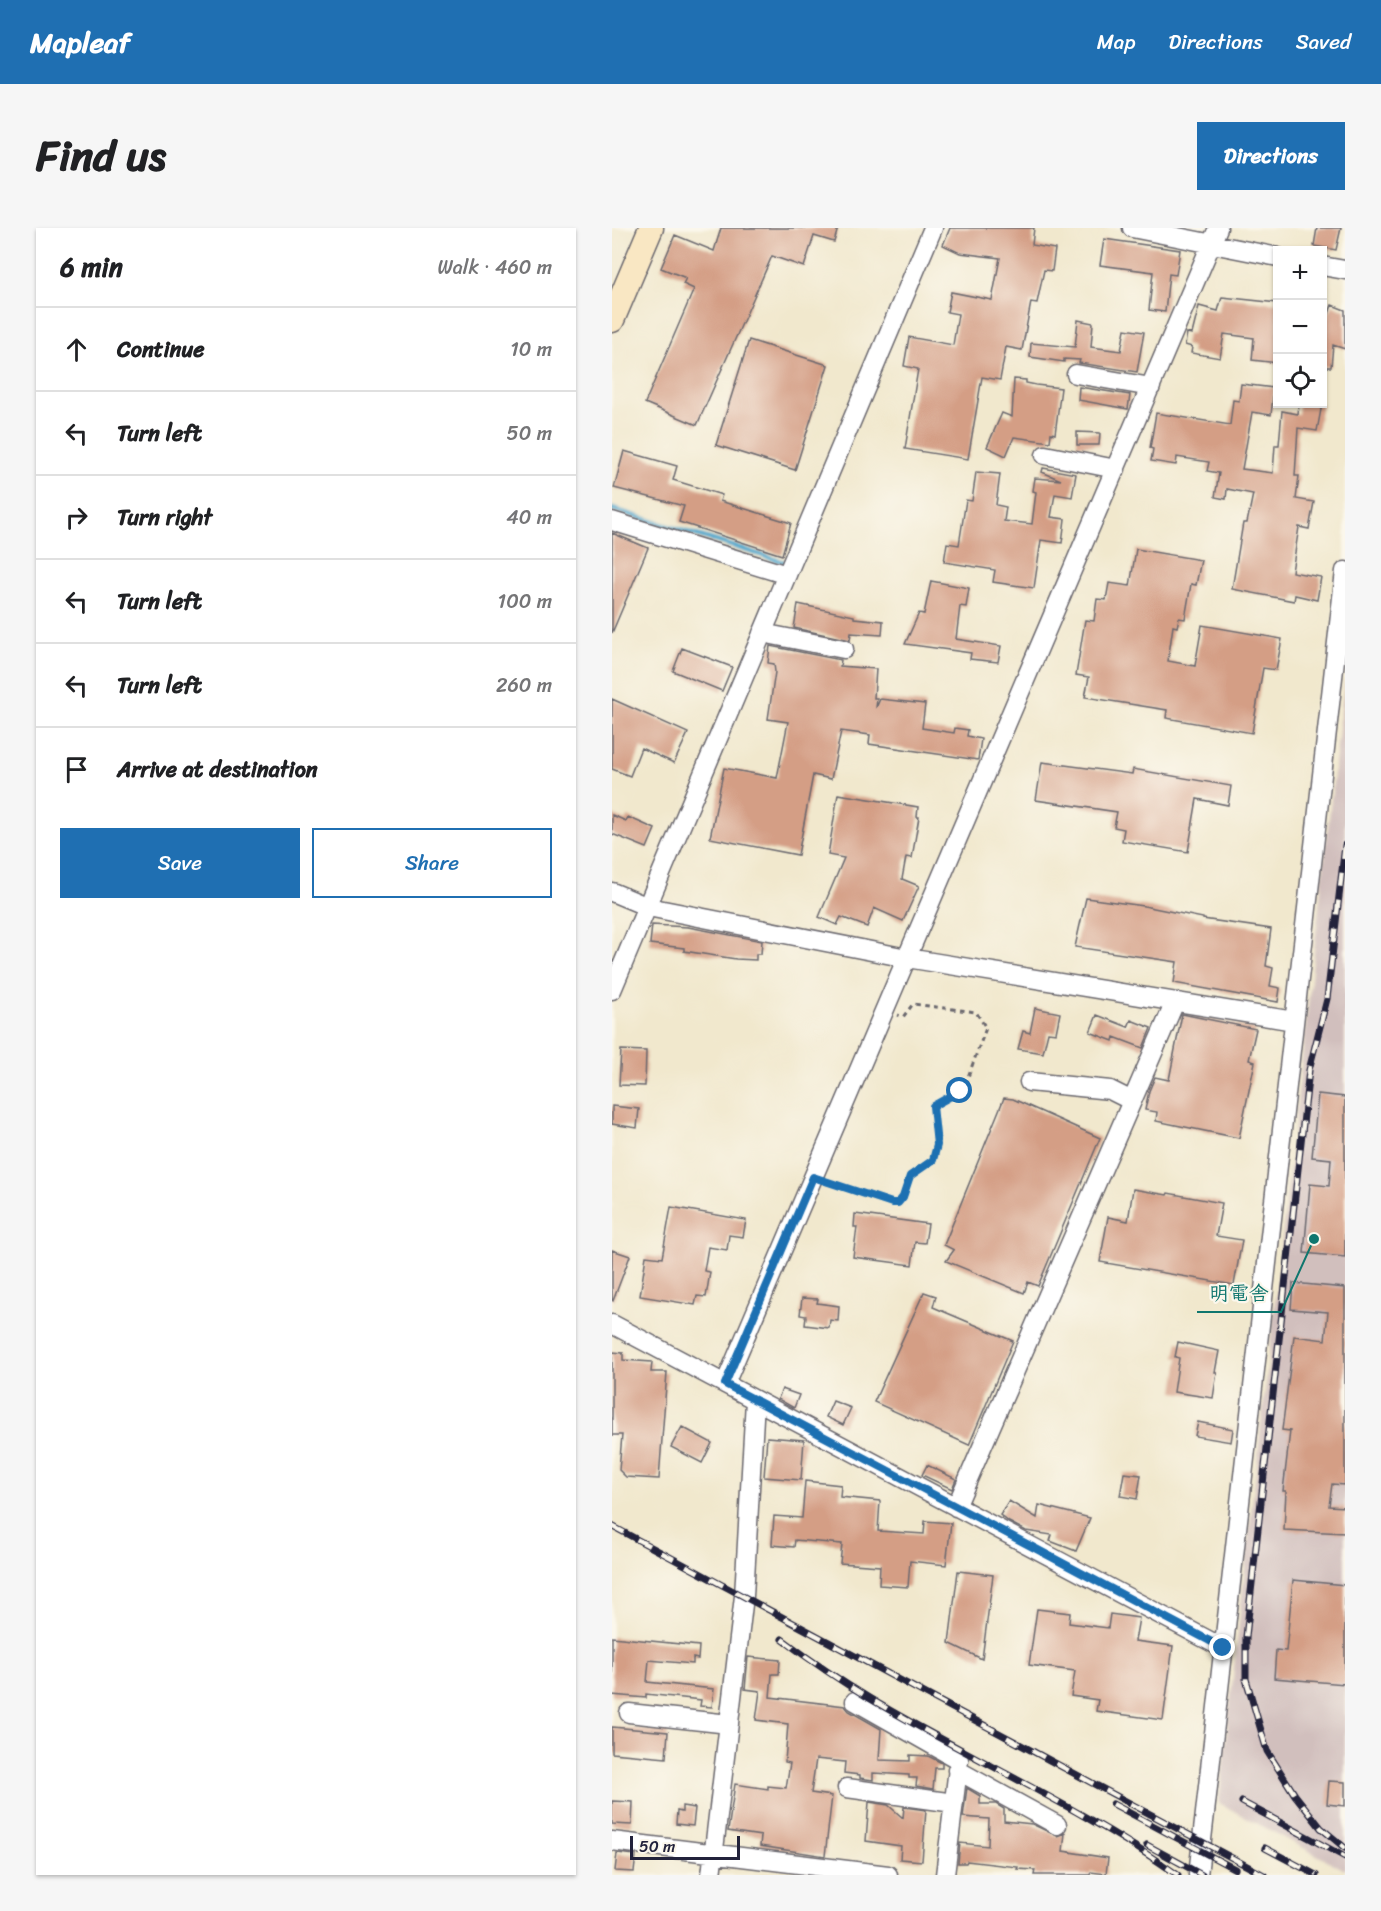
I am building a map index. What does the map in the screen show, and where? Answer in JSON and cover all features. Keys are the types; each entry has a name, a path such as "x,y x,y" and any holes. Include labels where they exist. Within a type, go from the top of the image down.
{"street":[{"path":"612,320 651,228"},
{"path":"612,990 933,228"},
{"path":"1132,228 1215,236 1273,255"},
{"path":"725,1384 1215,236"},
{"path":"1327,267 1345,270"},
{"path":"1076,374 1151,387"},
{"path":"1046,455 1116,469"},
{"path":"612,521 787,575"},
{"path":"1198,1875 1345,571"},
{"path":"762,633 844,649"},
{"path":"612,892 648,907 907,958 1294,1021"},
{"path":"956,1507 1175,1002"},
{"path":"1029,1082 1110,1090 1132,1101"},
{"path":"612,1324 1223,1648"},
{"path":"711,1875 744,1596 755,1400"},
{"path":"855,1701 959,1760 945,1875"},
{"path":"629,1713 729,1724"},
{"path":"957,1770 1057,1825"},
{"path":"847,1788 954,1803"},
{"path":"612,1841 888,1875"}],"path":[{"path":"813,1177 898,1203 903,1197 910,1176 933,1160 937,1145 933,1106 960,1091 965,1085 986,1028 976,1012 914,1004 903,1017 885,1010"}],"shaded area":[{"path":"1345,675 1345,1870 1219,1803"}],"building":[{"path":"721,228 838,228 834,242 814,236 804,267 772,256 697,425 645,403 694,289 683,284 686,278 661,268 675,235 714,251"},
{"path":"950,228 1034,228 1032,245 1055,249 1052,271 1044,270 1037,303 1031,302 1022,350 1006,347 1000,380 982,377 968,459 905,449 918,369 904,366 909,337 953,345 958,314 947,312 951,292 992,300 1000,258 960,253 943,245"},
{"path":"1317,228 1341,228 1336,250 1327,248 1327,246 1314,246"},
{"path":"1104,239 1180,250 1176,275 1169,274 1165,312 1149,310 1153,272 1100,265"},
{"path":"1222,297 1273,302 1273,362 1252,360 1254,338 1224,334 1220,358 1191,353 1192,347 1185,345 1187,333 1192,334 1199,306 1218,311"},
{"path":"1332,305 1345,310 1345,349 1333,345 1331,367 1327,367 1327,319"},
{"path":"1078,320 1093,323 1091,347 1121,351 1125,329 1144,332 1137,372 1079,363 1080,360 1064,359 1064,362 1030,357 1031,343 1075,347"},
{"path":"749,340 828,365 795,470 716,445"},
{"path":"1014,379 1061,388 1055,434 1051,433 1050,442 1014,437 1006,456 987,447 1002,413 1012,417"},
{"path":"1241,384 1273,388 1271,415 1252,412 1242,469 1273,473 1275,445 1279,445 1282,411 1298,414 1299,408 1321,408 1317,431 1298,428 1295,476 1299,476 1296,499 1314,502 1309,529 1299,527 1292,572 1321,577 1317,600 1295,595 1294,601 1232,589 1243,523 1247,523 1253,494 1227,489 1226,499 1215,497 1219,473 1207,471 1209,462 1177,457 1176,465 1151,461 1153,449 1150,448 1156,413 1230,425 1233,400 1239,401"},
{"path":"1079,387 1130,395 1128,409 1078,400"},
{"path":"1077,432 1100,433 1099,445 1077,445"},
{"path":"624,451 677,466 673,480 722,495 720,501 791,523 782,555 679,522 684,506 614,488"},
{"path":"1043,468 1076,474 1072,497 1055,494 1051,517 1065,519 1062,543 1041,540 1034,588 993,582 995,570 944,562 947,543 959,545 966,500 972,501 976,472 1000,474 996,505 1006,507 1004,521 1032,524 1036,492 1033,491 1035,478 1061,480 1042,472"},
{"path":"612,533 648,548 612,633"},
{"path":"1136,549 1201,560 1196,585 1191,584 1185,619 1179,618 1177,627 1173,626 1168,661 1195,666 1202,625 1282,639 1276,670 1263,668 1252,733 1166,718 1167,710 1085,697 1089,677 1076,675 1085,620 1094,621 1097,599 1106,600 1109,583 1130,586"},
{"path":"931,581 969,588 966,607 960,606 956,639 1001,646 998,662 970,659 971,653 905,644 919,613 924,614"},
{"path":"798,604 854,616 854,618 883,621 882,635 851,633 850,640 794,628"},
{"path":"770,646 841,660 840,666 876,669 874,698 877,698 876,708 880,699 925,704 922,728 954,733 955,728 968,730 967,736 981,739 978,760 869,744 870,735 841,731 831,779 813,775 798,855 710,838 724,768 777,778 788,722 768,719 775,672 774,664 768,663"},
{"path":"682,648 732,667 722,691 673,671"},
{"path":"612,699 688,733 674,763 641,748 630,776 612,769"},
{"path":"1042,762 1132,774 1133,769 1231,786 1228,805 1197,799 1188,852 1122,841 1124,829 1114,827 1117,812 1036,800"},
{"path":"838,794 918,807 917,817 919,817 912,858 906,857 902,879 919,886 903,921 874,908 867,927 841,917 837,925 819,917 844,858 828,855"},
{"path":"612,815 626,821 628,817 655,829 647,848 612,834"},
{"path":"1086,898 1271,929 1266,966 1273,968 1270,986 1280,988 1278,1002 1174,983 1177,962 1075,947"},
{"path":"652,925 688,927 762,941 761,954 756,954 756,960 736,959 684,951 684,948 650,944"},
{"path":"1035,1008 1060,1013 1056,1033 1048,1032 1043,1053 1018,1049 1023,1031 1030,1033"},
{"path":"1182,1014 1256,1029 1249,1060 1255,1062 1239,1138 1156,1121 1157,1112 1145,1110 1155,1077 1169,1080"},
{"path":"1097,1015 1128,1027 1131,1020 1151,1028 1143,1048 1114,1037 1113,1041 1090,1032"},
{"path":"621,1050 646,1051 645,1086 619,1085"},
{"path":"1318,1094 1345,1097 1345,1257 1304,1253 1310,1184 1329,1186 1331,1159 1312,1157"},
{"path":"1004,1098 1013,1099 1100,1138 1038,1286 1028,1282 1024,1293 946,1261 954,1250 944,1245"},
{"path":"612,1106 639,1109 637,1128 612,1124"},
{"path":"1133,1189 1222,1203 1216,1236 1242,1240 1234,1285 1100,1262 1108,1217 1128,1221"},
{"path":"671,1207 746,1220 743,1237 729,1235 727,1250 708,1247 704,1271 710,1272 706,1297 697,1296 695,1305 640,1296 646,1256 662,1258"},
{"path":"855,1214 928,1224 925,1243 915,1242 912,1265 853,1257 857,1227 854,1227"},
{"path":"612,1250 630,1256 613,1301 612,1300"},
{"path":"1293,1283 1345,1288 1345,1485 1332,1484 1329,1506 1345,1507 1345,1533 1284,1530 1286,1491 1283,1491 1290,1431 1282,1430 1294,1336 1325,1340 1328,1312 1291,1309"},
{"path":"924,1292 936,1296 933,1307 1013,1341 969,1445 874,1402"},
{"path":"802,1298 818,1299 817,1303 839,1306 838,1321 830,1320 829,1328 805,1325 806,1316 800,1315"},
{"path":"1178,1342 1219,1351 1213,1398 1174,1392 1179,1358 1175,1357"},
{"path":"612,1352 623,1353 623,1360 652,1362 651,1372 667,1372 659,1479 626,1477 619,1470 622,1435 612,1435"},
{"path":"782,1389 799,1395 794,1408 778,1399"},
{"path":"833,1401 851,1408 843,1425 826,1417"},
{"path":"1198,1422 1233,1429 1231,1442 1195,1436"},
{"path":"682,1427 712,1443 702,1463 671,1447"},
{"path":"767,1437 804,1440 801,1480 764,1477"},
{"path":"927,1465 956,1479 952,1489 922,1475"},
{"path":"1124,1473 1141,1475 1137,1499 1120,1496"},
{"path":"805,1481 841,1485 840,1497 880,1501 878,1531 924,1534 925,1521 951,1523 946,1565 910,1561 908,1587 879,1585 880,1566 840,1563 842,1544 795,1540 794,1547 772,1545 774,1516 802,1518"},
{"path":"1009,1501 1037,1518 1039,1505 1090,1518 1076,1551 1050,1541 1052,1535 1026,1531 1009,1522 1000,1515"},
{"path":"958,1571 993,1575 982,1659 949,1643"},
{"path":"1293,1580 1345,1585 1345,1684 1274,1678 1276,1650 1286,1651"},
{"path":"1037,1609 1070,1613 1069,1623 1108,1628 1110,1614 1139,1618 1135,1641 1173,1646 1163,1720 1096,1711 1098,1700 1071,1696 1075,1671 1029,1665"},
{"path":"612,1637 699,1646 698,1659 693,1658 693,1664 649,1660 647,1682 714,1689 712,1707 700,1706 701,1700 646,1694 646,1698 612,1695"},
{"path":"748,1657 780,1660 779,1674 772,1674 770,1697 845,1706 849,1711 881,1729 879,1760 910,1761 910,1755 928,1756 942,1763 942,1768 935,1768 933,1789 916,1786 917,1778 909,1778 909,1775 873,1773 873,1780 860,1778 860,1775 844,1773 845,1762 816,1759 811,1793 832,1796 825,1856 760,1846 761,1836 728,1831 735,1784 768,1789 768,1786 786,1788 790,1763 785,1762 788,1724 756,1720 760,1691 745,1689"},
{"path":"612,1727 668,1732 666,1758 612,1753"},
{"path":"1329,1781 1345,1782 1345,1806 1327,1804"},
{"path":"967,1788 980,1796 980,1804 996,1804 1004,1809 1004,1821 1032,1824 1057,1836 1065,1833 1063,1851 1108,1858 1106,1874 1091,1872 1090,1875 1034,1875 1035,1870 1017,1869 1018,1867 967,1861 958,1863 960,1843 988,1846 989,1819 963,1817"},
{"path":"612,1801 633,1802 632,1825 612,1824"},
{"path":"869,1802 888,1805 903,1818 904,1807 926,1810 922,1861 900,1859 901,1846 866,1841"},
{"path":"682,1806 695,1808 693,1826 676,1824 677,1811 682,1812"},
{"path":"617,1853 636,1855 634,1872 615,1871"}],"waterway":[{"path":"612,509 787,563"}],"railway":[{"path":"1345,845 1327,999 1309,1070 1246,1637 1246,1679 1267,1751 1295,1795 1321,1828 1345,1848"},
{"path":"612,1526 1264,1875"},
{"path":"782,1639 869,1698 1103,1827 1178,1875"},
{"path":"1242,1802 1345,1857"},
{"path":"1113,1804 1235,1869"},
{"path":"1147,1845 1202,1875"},
{"path":"1265,1848 1316,1875"}],"place":[{"name":"明電舎","path":"1314,1239"}],"route":[{"path":"960,1091 933,1106 937,1145 933,1160 910,1176 903,1197 898,1203 813,1177 725,1384 1223,1648"}]}
